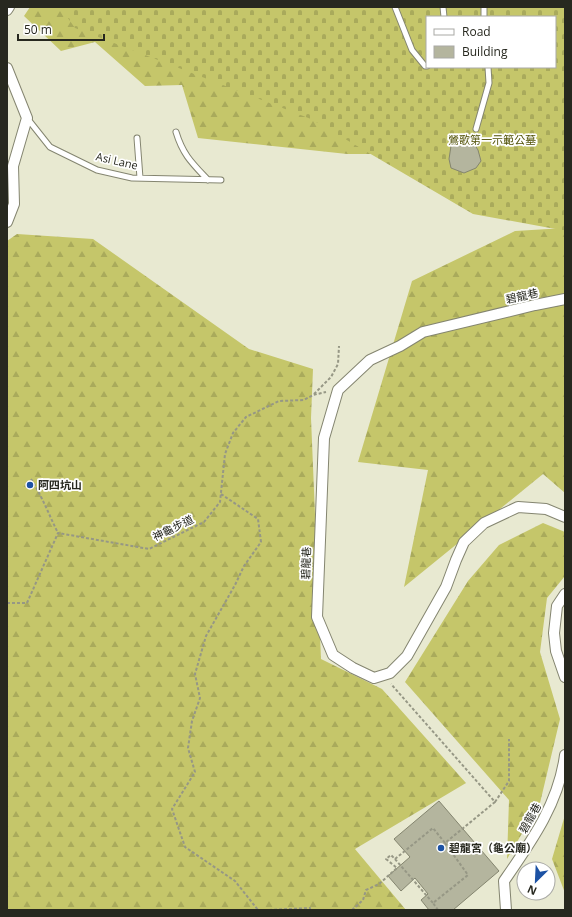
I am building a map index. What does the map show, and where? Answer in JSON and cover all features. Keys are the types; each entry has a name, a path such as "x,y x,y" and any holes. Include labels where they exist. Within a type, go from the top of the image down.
{"street":[{"name":"Asi Lane","path":"7,68 27,118"},
{"path":"7,222 14,204 13,166 27,118"},
{"name":"碧龍巷","path":"384,675 374,678 353,668 333,654 316,617 324,438 338,390 370,360 400,346 424,332 565,299"},
{"path":"384,675 390,673 407,656 446,587 464,542 484,523 518,507 546,509 565,517"},
{"path":"565,594 557,606 554,633 556,651 565,677"},
{"name":"碧龍巷","path":"506,910 504,881 529,845 554,800 564,767 565,755"}],"lane":[{"path":"395,7 412,50 426,66"},
{"path":"476,129 489,83 488,68"},
{"name":"Asi Lane","path":"27,118 50,147 97,170 132,178 221,180"},
{"path":"176,132 180,146 189,160 208,180"},
{"path":"138,138 140,178"}],"path":[{"path":"313,395 331,377 338,364 339,346"},
{"name":"神龜步道","path":"58,533 149,549 204,522 220,502 225,454 233,433 246,417 279,401 304,400 313,395 338,390"},
{"path":"7,603 27,604 58,533 40,494 31,479"},
{"path":"221,494 258,518 261,542 244,566 206,636 195,674 200,698 192,721 188,748 195,772 172,809 186,847 235,881 258,910"},
{"path":"384,675 494,802"},
{"path":"445,843 494,802 509,781 509,739"},
{"path":"395,859 433,828 468,875 432,903"},
{"path":"352,910 363,900 366,890 379,884 397,868 386,859 391,855 438,910"},
{"path":"269,910 310,908 310,910"}],"green space":[{"path":"30,7 234,7 434,154 347,154 198,138 182,85 145,86 95,42 61,51 24,16"},
{"name":"鶯歌第一示範公墓","path":"60,7 565,7 565,230 473,214 311,119 75,28"},
{"path":"565,228 565,493 543,474 404,587 428,470 358,462 412,281 515,231"},
{"path":"17,234 93,239 249,349 313,369 311,418 321,659 382,689 466,783 355,849 406,910 7,910 7,241"},
{"path":"543,523 565,532 565,576 547,598 540,652 560,719 540,803 507,859 509,800 405,682 468,581 499,545"},
{"path":"565,815 565,893 556,869 556,861 553,861 552,859"}],"building":[{"path":"460,141 473,142 478,150 481,161 476,168 464,173 451,168 449,159 451,146"},
{"name":"碧龍宮（龜公廟）","path":"439,801 499,871 453,910 429,910 421,900 428,894 415,878 401,891 388,876 410,857 394,839"}],"place":[{"name":"阿四坑山","path":"30,485"},
{"name":"碧龍宮（龜公廟）","path":"441,848"}]}
